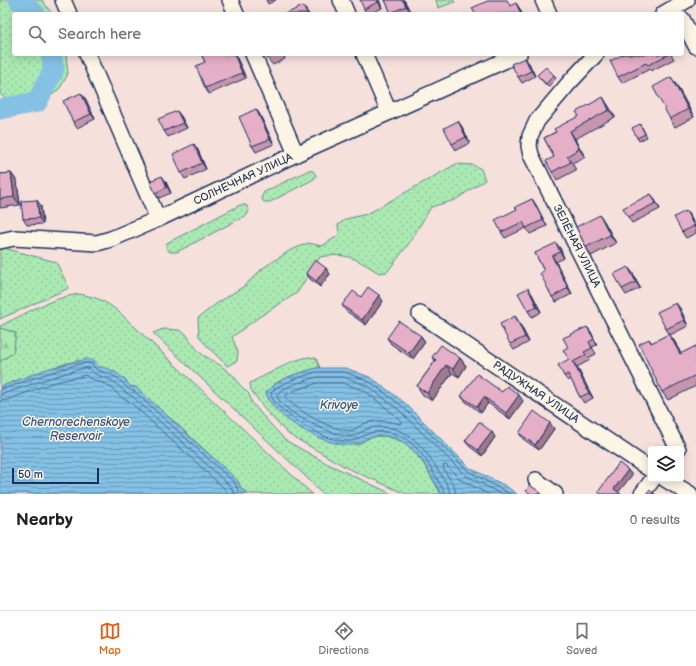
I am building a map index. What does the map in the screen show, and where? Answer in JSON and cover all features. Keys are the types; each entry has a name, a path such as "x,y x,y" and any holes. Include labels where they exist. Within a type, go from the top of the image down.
{"street":[{"path":"63,0 69,12"},
{"path":"230,0 235,12"},
{"path":"341,0 346,12"},
{"path":"543,0 548,12"},
{"path":"684,24 696,46"},
{"path":"88,56 158,219"},
{"path":"254,56 296,154"},
{"path":"365,56 389,112"},
{"name":"СОЛНЕЧНАЯ УЛИЦА","path":"0,241 14,238 97,243 158,219 296,154 515,56"},
{"name":"ЗЕЛЁНАЯ УЛИЦА","path":"594,56 569,82 537,121 530,136 529,146 531,155 676,446"},
{"name":"РАДУЖНАЯ УЛИЦА","path":"420,314 648,468"},
{"path":"536,480 555,494"},
{"path":"642,494 650,482"},
{"path":"672,482 690,494"}],"green space":[{"path":"0,0 15,0 27,12 12,12 12,56 47,56 45,67 46,76 42,88 35,97 10,103 0,94"},
{"path":"27,0 42,0 51,12 39,12"},
{"path":"436,0 453,0 455,2 438,8"},
{"path":"57,56 66,56 68,74 60,88 42,104 52,87 58,70"},
{"path":"456,164 473,165 481,169 485,180 455,200 431,207 408,245 387,272 379,273 358,260 345,256 338,255 320,257 297,293 259,317 232,337 238,352 237,361 227,366 199,336 198,318 216,304 244,286 263,268 289,251 308,243 322,246 339,235 338,225 346,219 367,214"},
{"path":"309,170 313,171 316,175 314,179 270,202 264,202 261,198 264,192"},
{"path":"240,205 246,205 249,210 247,215 177,252 170,252 166,248 167,243"},
{"path":"0,247 56,262 69,288 0,319"},
{"path":"79,294 101,300 120,313 312,494 248,494 241,488 238,481 174,421 129,386 126,380 99,367 78,360 47,369 0,387 0,361 13,353 16,333 0,328 0,326 48,303"},
{"path":"0,328 16,333 13,353 0,361"},
{"path":"163,329 179,330 186,334 203,355 220,365 235,377 239,384 249,394 252,403 285,440 328,464 392,494 322,494 305,476 153,333"},
{"path":"308,357 316,358 320,368 290,376 274,384 309,432 322,439 357,445 371,437 384,436 398,440 412,449 423,463 441,494 406,494 347,468 288,434 266,411 251,390 250,383 293,361"}],"water":[{"name":"Chernorechenskoye Reservoir","path":"87,359 95,361 99,367 112,370 124,379 130,386 136,387 238,481 241,488 248,494 0,494 0,387 47,369"},
{"name":"Krivoye","path":"316,368 346,368 372,378 405,403 470,468 506,486 517,494 441,494 424,463 413,450 399,440 389,437 375,436 352,445 339,444 327,441 300,428 277,411 266,392 271,387 283,380"}],"building":[{"path":"360,0 378,0 378,2 364,9"},
{"path":"385,0 403,0 406,6 391,12"},
{"path":"490,0 507,0 510,6 516,3 520,12 474,12 472,8"},
{"path":"303,6 306,12 290,12"},
{"path":"202,56 235,56 242,73 205,88 196,66 205,62"},
{"path":"620,56 665,56 648,65 646,63 618,77 610,61"},
{"path":"525,58 531,71 518,77 511,64"},
{"path":"546,67 554,75 546,84 537,75"},
{"path":"671,77 688,109 670,119 653,87"},
{"path":"81,93 91,114 73,122 63,101"},
{"path":"603,97 609,110 570,131 579,149 567,156 571,162 552,172 546,161 554,157 544,138 556,132 554,129 579,116 576,112"},
{"path":"256,109 270,139 252,146 239,117"},
{"path":"177,111 183,123 164,131 158,119"},
{"path":"458,121 466,137 452,144 444,128"},
{"path":"640,124 645,134 637,138 632,128"},
{"path":"194,144 202,163 181,173 173,154"},
{"path":"11,173 14,197 0,199 0,174"},
{"path":"162,176 167,187 155,193 150,181"},
{"path":"651,194 656,203 628,217 623,208"},
{"path":"532,199 543,220 526,228 523,222 501,232 495,220 517,209 515,207"},
{"path":"37,200 39,218 23,219 21,201"},
{"path":"686,211 694,226 682,232 674,217"},
{"path":"600,215 610,235 586,247 576,227"},
{"path":"556,243 560,252 552,256 568,288 552,297 540,273 544,271 535,253"},
{"path":"315,260 326,268 316,281 306,273"},
{"path":"628,267 636,282 622,289 614,274"},
{"path":"368,287 379,295 362,320 342,305 353,291 361,297"},
{"path":"528,288 537,307 528,311 518,293"},
{"path":"676,303 684,320 666,329 657,312"},
{"path":"515,316 525,337 510,344 500,324"},
{"path":"399,321 421,336 409,353 387,338"},
{"path":"587,327 594,339 589,342 592,348 584,352 586,355 573,362 589,393 580,397 568,374 564,376 558,365 569,359 563,350 568,347 563,338"},
{"path":"669,334 680,354 696,346 696,375 662,392 639,344 649,339 651,343"},
{"path":"441,345 460,358 453,369 446,365 427,393 417,386 436,360 432,357"},
{"path":"477,374 502,392 507,386 519,395 506,413 484,397 477,407 461,396"},
{"path":"534,411 550,423 535,445 519,433"},
{"path":"479,422 492,432 478,450 465,441"},
{"path":"619,463 628,470 614,489 621,494 601,494 598,492"},
{"path":"530,485 541,493 531,494 526,491"},
{"path":"649,490 655,494 646,494"}],"waterway":[{"path":"19,0 33,12"},
{"path":"0,109 37,102 54,69 51,56"}]}
